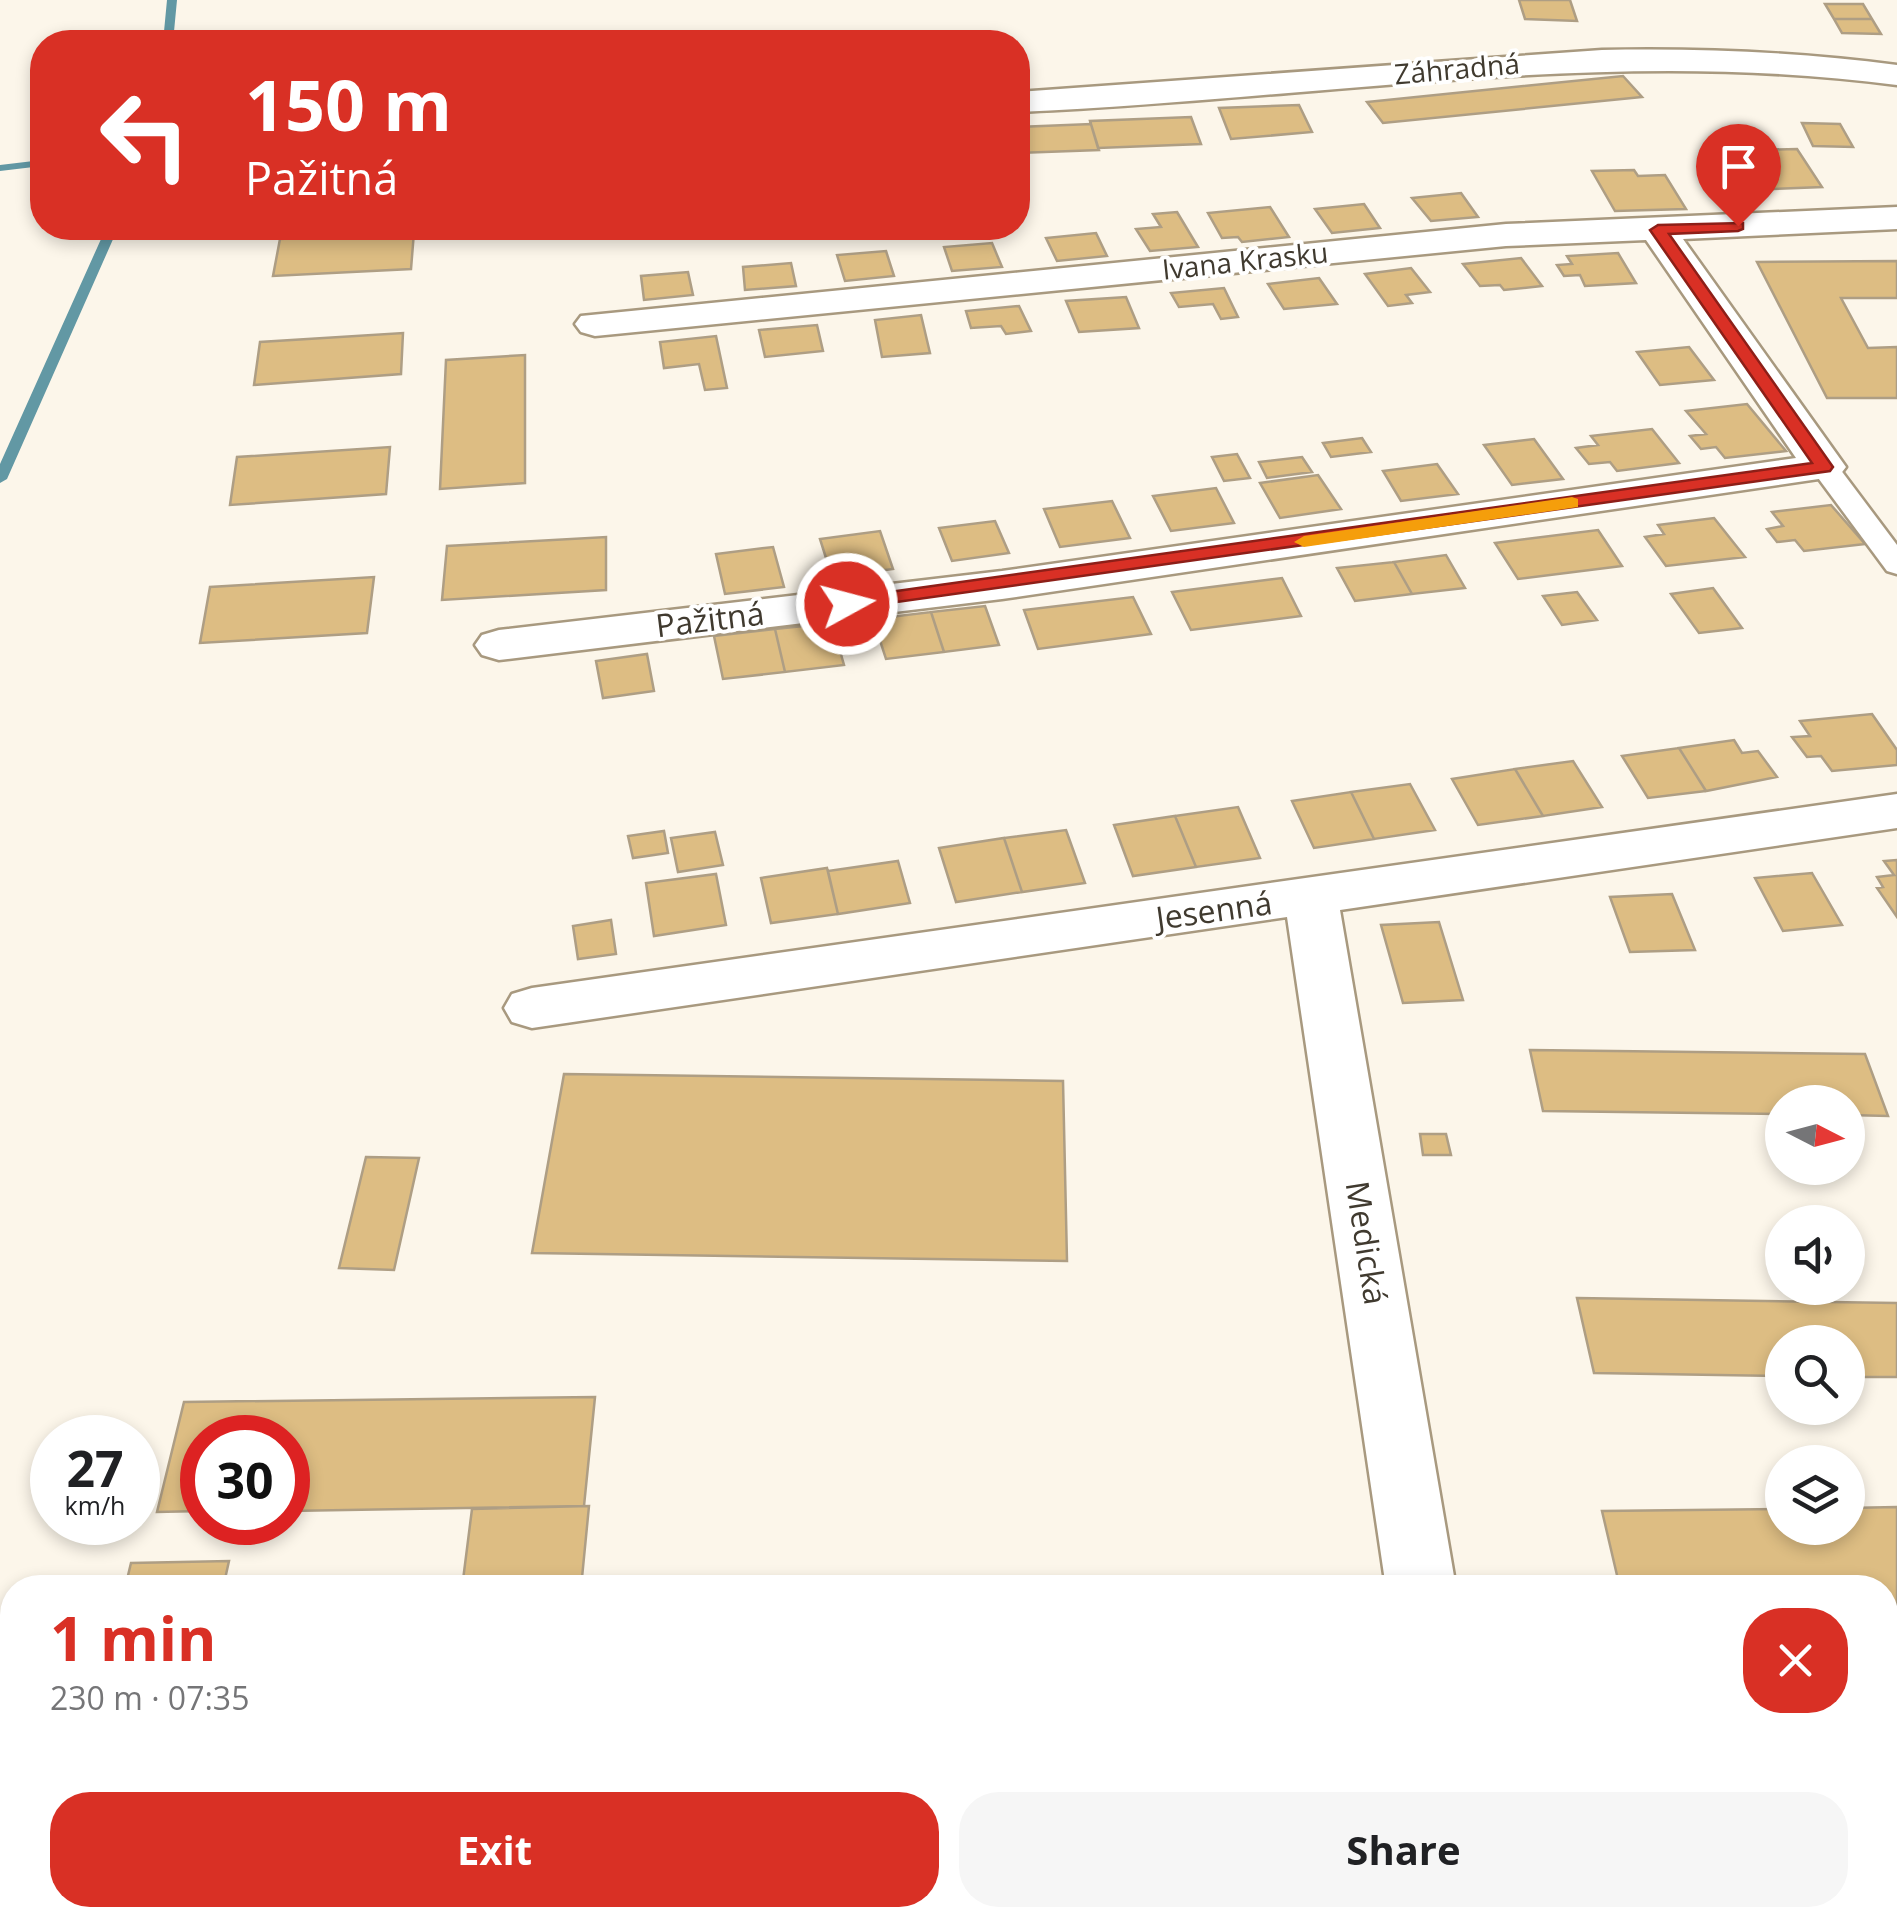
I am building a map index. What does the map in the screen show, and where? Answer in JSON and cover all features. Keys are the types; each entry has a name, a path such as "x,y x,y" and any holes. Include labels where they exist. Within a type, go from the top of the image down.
{"street":[{"name":"Záhradná","path":"1030,101 1239,89 1543,61 1761,59 1897,75"},
{"name":"Ivana Krasku","path":"596,324 1506,235 1897,218"},
{"path":"1658,230 1824,467"},
{"name":"Pažitná","path":"498,646 1002,585 1824,467"},
{"name":"Jesenná","path":"532,1008 1897,811"},
{"name":"Medická","path":"1311,898 1418,1575"}],"lane":[{"path":"1824,467 1897,564"}],"building":[{"path":"1519,0 1570,0 1577,21 1525,19"},
{"path":"1825,4 1863,4 1872,19 1834,19"},
{"path":"1834,19 1872,19 1881,34 1842,33"},
{"path":"1623,76 1642,97 1383,123 1367,102"},
{"path":"1299,105 1312,132 1231,139 1219,108"},
{"path":"1191,117 1201,144 1098,148 1090,121"},
{"path":"1802,123 1840,124 1853,147 1813,146"},
{"path":"1091,124 1099,150 1030,153 1030,127"},
{"path":"1797,149 1822,187 1773,189 1748,150"},
{"path":"1634,170 1638,176 1665,175 1686,209 1615,211 1592,171"},
{"path":"1461,193 1478,217 1431,221 1412,198"},
{"path":"1364,204 1380,228 1332,233 1315,209"},
{"path":"1270,207 1289,237 1242,242 1238,237 1222,238 1208,213"},
{"path":"1177,212 1198,247 1150,251 1136,229 1161,227 1153,214"},
{"path":"1096,233 1107,256 1057,261 1046,238"},
{"path":"280,240 413,240 411,269 273,276"},
{"path":"992,243 1002,267 952,271 944,247"},
{"path":"886,251 894,276 845,281 837,255"},
{"path":"1618,253 1636,283 1585,286 1580,275 1564,276 1557,265 1572,264 1567,256"},
{"path":"1521,258 1542,286 1504,290 1500,285 1480,286 1463,264"},
{"path":"1897,261 1897,298 1841,298 1868,348 1897,347 1897,398 1827,398 1757,262"},
{"path":"791,263 796,286 745,290 743,267"},
{"path":"1411,268 1430,292 1406,295 1412,303 1388,306 1365,274"},
{"path":"688,272 693,295 644,300 641,276"},
{"path":"1319,278 1337,304 1284,309 1268,284"},
{"path":"1224,288 1238,317 1221,319 1213,304 1179,307 1171,293"},
{"path":"1126,297 1139,328 1079,332 1066,301"},
{"path":"1019,306 1031,331 1006,334 1001,326 971,328 966,311"},
{"path":"921,315 930,353 882,357 875,320"},
{"path":"817,325 823,351 765,357 759,330"},
{"path":"403,333 401,374 254,385 260,342"},
{"path":"716,336 727,388 705,390 699,364 664,368 660,342"},
{"path":"1689,347 1714,380 1660,385 1637,352"},
{"path":"525,355 525,483 440,489 446,360"},
{"path":"1747,404 1786,451 1725,458 1716,447 1701,449 1690,436 1706,434 1686,411"},
{"path":"1652,429 1679,463 1617,471 1610,462 1589,464 1576,448 1598,445 1591,436"},
{"path":"1362,438 1371,452 1331,457 1323,443"},
{"path":"1534,439 1563,479 1512,485 1484,445"},
{"path":"390,447 386,494 230,505 237,457"},
{"path":"1237,454 1250,478 1224,481 1212,457"},
{"path":"1302,457 1312,472 1267,478 1259,462"},
{"path":"1437,464 1458,494 1401,501 1383,471"},
{"path":"1318,475 1341,509 1280,518 1260,483"},
{"path":"1216,488 1234,523 1171,531 1153,496"},
{"path":"1112,501 1130,538 1060,547 1044,509"},
{"path":"1831,505 1865,544 1804,551 1795,540 1777,542 1767,529 1783,526 1772,512"},
{"path":"1714,518 1745,557 1666,566 1645,537 1664,534 1658,525"},
{"path":"995,521 1009,553 952,561 939,528"},
{"path":"1598,530 1622,566 1518,579 1495,543"},
{"path":"880,531 893,569 832,577 820,539"},
{"path":"606,537 606,590 442,600 447,546"},
{"path":"773,547 784,587 725,594 716,554"},
{"path":"1446,555 1465,588 1412,594 1394,562"},
{"path":"1394,562 1412,594 1355,601 1337,568"},
{"path":"374,577 367,633 200,643 210,587"},
{"path":"1282,578 1301,616 1191,630 1172,592"},
{"path":"1713,588 1742,628 1699,633 1671,594"},
{"path":"1577,592 1597,620 1562,625 1543,596"},
{"path":"1133,597 1151,634 1038,649 1024,610"},
{"path":"985,606 999,645 944,652 931,612"},
{"path":"931,612 944,652 886,659 873,619"},
{"path":"832,623 844,665 785,672 775,629"},
{"path":"775,629 785,672 723,679 714,636"},
{"path":"647,654 654,691 603,698 596,661"},
{"path":"1872,714 1897,750 1897,765 1832,771 1821,756 1807,757 1792,737 1810,736 1800,721"},
{"path":"1734,740 1742,753 1758,751 1777,777 1706,791 1679,748"},
{"path":"1679,748 1706,791 1648,798 1622,756"},
{"path":"1573,761 1602,807 1543,816 1515,769"},
{"path":"1515,769 1543,816 1478,825 1452,779"},
{"path":"1410,784 1435,830 1374,839 1351,792"},
{"path":"1351,792 1374,839 1314,848 1292,801"},
{"path":"1238,807 1260,858 1196,867 1175,816"},
{"path":"1175,816 1196,867 1133,876 1114,825"},
{"path":"1066,830 1085,883 1022,892 1004,838"},
{"path":"664,831 668,853 633,858 628,836"},
{"path":"715,832 723,865 678,872 671,838"},
{"path":"1004,838 1022,892 956,902 939,848"},
{"path":"1897,860 1897,917 1877,888 1883,887 1877,877 1894,875 1884,861"},
{"path":"898,861 910,903 838,914 828,871"},
{"path":"827,868 838,914 771,923 761,878"},
{"path":"1812,873 1842,925 1783,931 1755,878"},
{"path":"716,874 726,925 654,936 646,883"},
{"path":"1672,894 1695,950 1630,952 1610,897"},
{"path":"611,920 616,954 578,959 573,926"},
{"path":"1439,922 1463,1000 1403,1003 1381,925"},
{"path":"1530,1050 1865,1054 1888,1116 1865,1115 1865,1085 1765,1085 1765,1114 1543,1111"},
{"path":"564,1074 1063,1081 1067,1261 532,1253"},
{"path":"1420,1134 1446,1134 1451,1155 1423,1155"},
{"path":"366,1157 419,1158 394,1270 339,1268"},
{"path":"1577,1298 1765,1301 1765,1305 1897,1303 1897,1377 1865,1377 1865,1325 1765,1325 1765,1376 1594,1373"},
{"path":"595,1397 584,1506 310,1511 310,1415 181,1415 184,1402"},
{"path":"180,1418 180,1511 160,1512"},
{"path":"589,1506 582,1575 464,1575 472,1509"},
{"path":"1897,1507 1897,1575 1617,1575 1602,1511 1765,1509 1765,1545 1865,1545 1865,1508"},
{"path":"229,1561 226,1575 128,1575 131,1563"}],"waterway":[{"path":"169,30 172,0"},
{"path":"0,168 30,164"},
{"path":"0,479 107,240"}],"slow traffic":[{"path":"1304,542 1572,503"}],"route":[{"path":"847,604 1824,467 1658,230 1738,226"}]}
